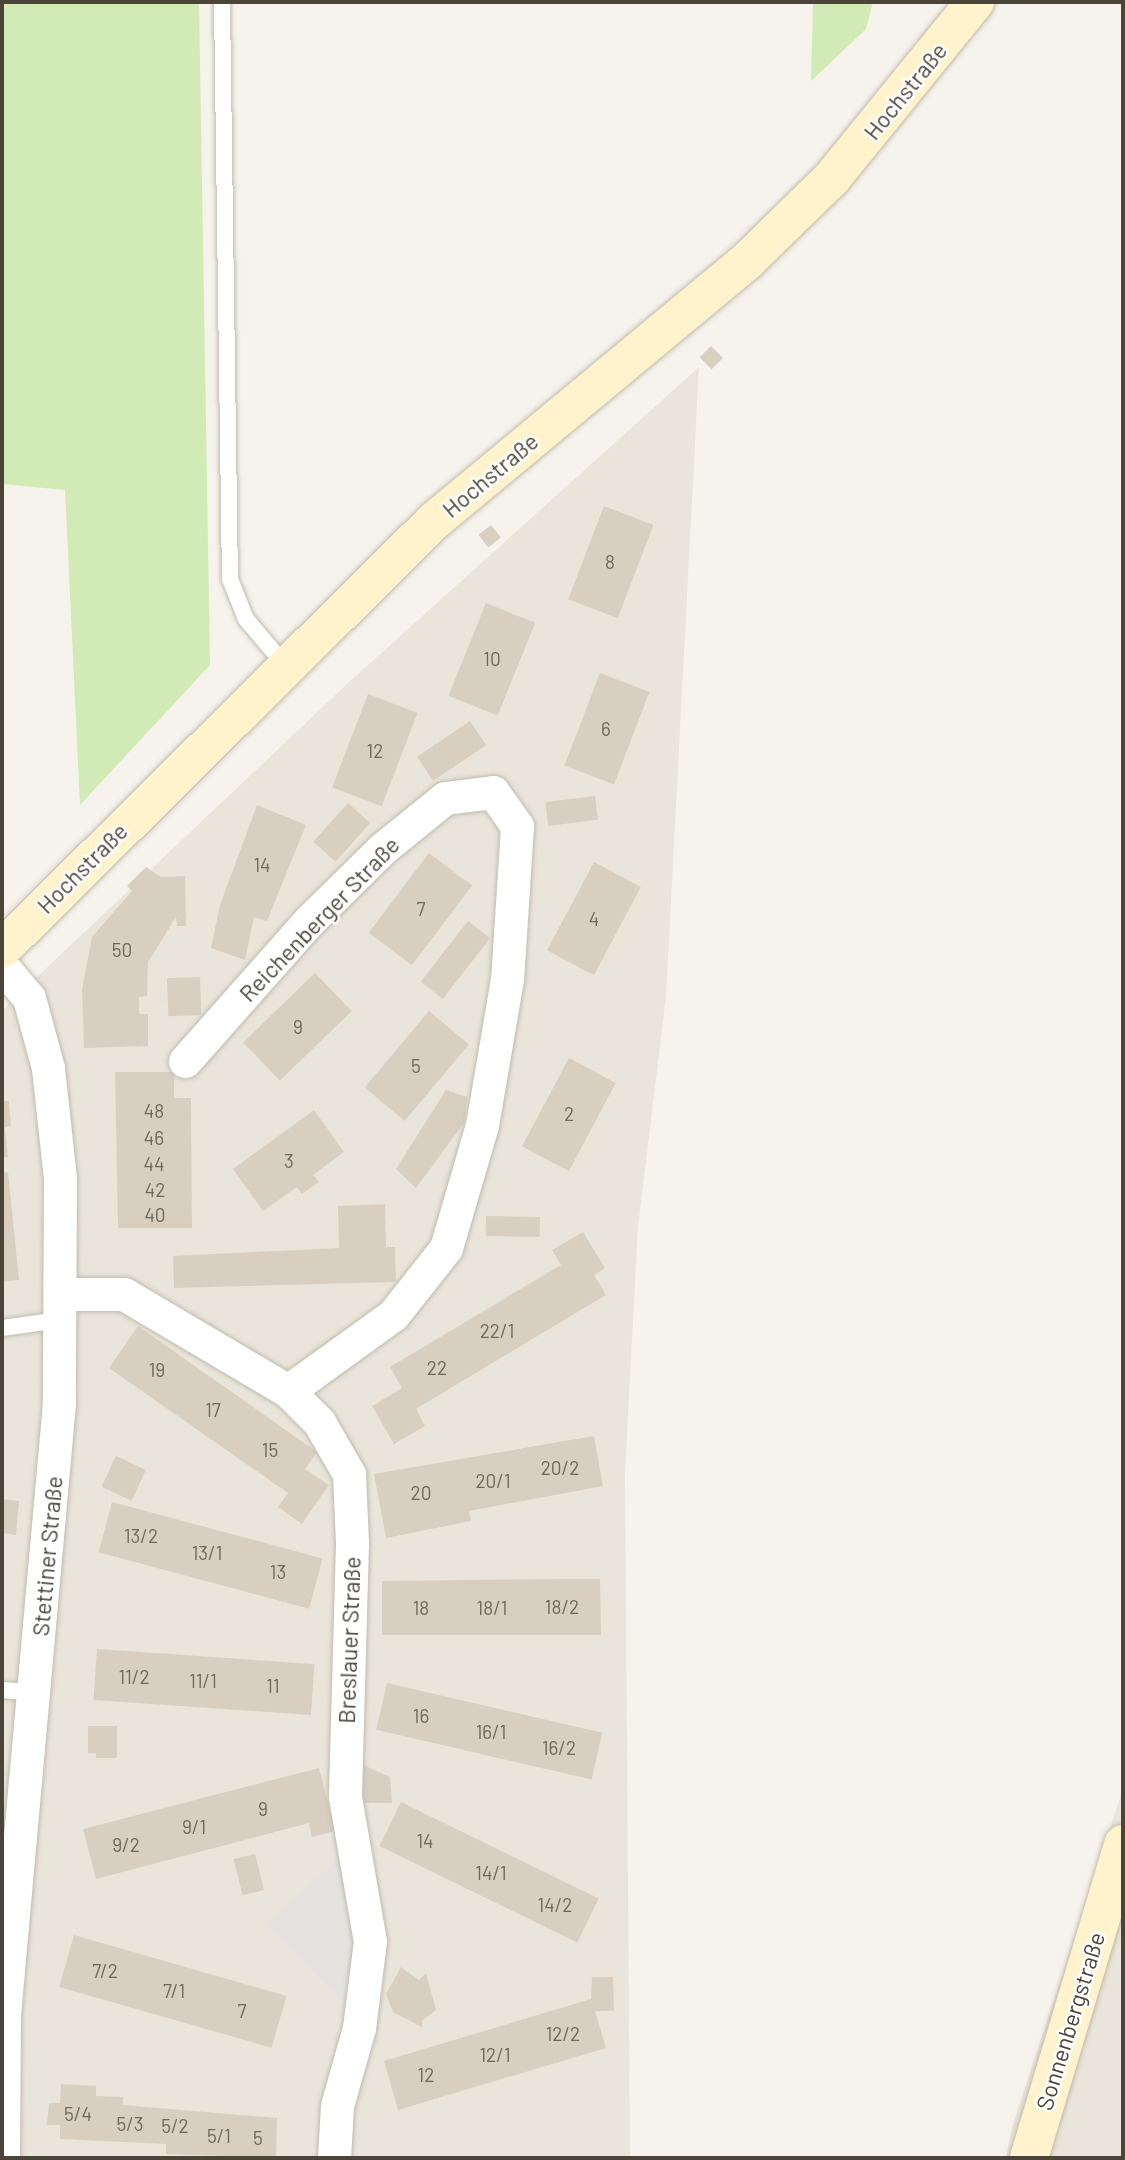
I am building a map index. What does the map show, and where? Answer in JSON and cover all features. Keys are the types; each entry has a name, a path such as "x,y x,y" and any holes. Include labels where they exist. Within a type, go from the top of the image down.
{"main road":[{"name":"Hochstraße","path":"2,948 284,664 434,521 747,261 832,178 975,2"},
{"name":"Sonnenbergstraße","path":"1030,2158 1123,1844"}],"street":[{"name":"Reichenberger Straße","path":"185,1061 309,921 382,849 445,798 493,792 517,826 508,979 482,1125 446,1248 393,1315 288,1391"},
{"name":"Stettiner Straße","path":"2,965 29,999 48,1068 60,1178 60,1307 50,1535 3,2015 3,2158"},
{"name":"Breslauer Straße","path":"60,1307 124,1294 288,1391 319,1422 349,1474 352,1543 345,1797 370,1941 359,2028 337,2106 334,2158"}],"lane":[{"path":"222,2 229,579 246,620 284,664"},
{"path":"2,1328 60,1307"},
{"path":"2,1690 34,1692"}],"shaded area":[{"path":"699,367 666,996 638,1227 625,1472 630,2158 2,2158 2,1010 347,684"},
{"path":"1123,1789 1123,2158 1006,2158 1012,2127"},
{"path":"345,1853 358,1932 350,2009 266,1924"}],"green space":[{"path":"2,2 199,2 210,665 80,805 65,490 2,484"},
{"path":"813,2 873,2 866,29 811,81"}],"building":[{"path":"711,346 723,358 712,369 700,357"},
{"path":"604,506 653,525 618,618 568,599"},
{"path":"491,525 501,538 488,547 478,535"},
{"path":"486,603 535,623 498,716 449,696"},
{"path":"600,673 649,692 614,784 565,765"},
{"path":"368,694 417,713 382,806 332,787"},
{"path":"470,721 486,745 433,781 417,757"},
{"path":"595,796 598,820 548,826 545,802"},
{"path":"348,803 370,823 335,862 313,842"},
{"path":"257,805 306,825 267,921 254,917 245,960 211,948 220,905"},
{"path":"429,853 472,885 412,965 369,933"},
{"path":"594,862 641,887 594,975 547,950"},
{"path":"146,867 161,877 185,876 186,926 177,926 176,917 148,962 147,996 139,997 139,1014 148,1014 148,1046 84,1048 82,989 92,937 132,891 127,886"},
{"path":"468,921 490,938 443,999 421,982"},
{"path":"315,973 352,1011 280,1081 243,1042"},
{"path":"200,977 201,1015 168,1016 167,978"},
{"path":"429,1011 469,1044 405,1121 365,1088"},
{"path":"569,1058 616,1083 569,1171 522,1146"},
{"path":"115,1072 174,1072 174,1098 191,1098 192,1228 118,1228"},
{"path":"446,1090 467,1097 464,1123 416,1188 396,1169"},
{"path":"2,1101 9,1101 11,1126 5,1127 8,1157 2,1158"},
{"path":"314,1110 344,1152 313,1175 319,1182 302,1194 297,1187 263,1211 233,1169"},
{"path":"8,1172 19,1280 2,1282 2,1173"},
{"path":"385,1204 386,1247 395,1247 396,1282 174,1288 173,1256 339,1248 338,1206"},
{"path":"486,1216 540,1217 540,1237 486,1236"},
{"path":"583,1232 605,1268 594,1275 606,1295 416,1409 425,1426 394,1444 372,1406 402,1388 390,1367 561,1265 552,1250"},
{"path":"138,1326 317,1452 305,1469 329,1485 302,1524 278,1507 288,1493 109,1368"},
{"path":"594,1436 603,1486 469,1511 471,1521 386,1538 374,1474"},
{"path":"116,1456 146,1470 132,1501 102,1487"},
{"path":"2,1499 19,1501 16,1535 2,1533"},
{"path":"112,1502 323,1558 309,1609 99,1552"},
{"path":"600,1579 601,1635 382,1635 382,1581"},
{"path":"97,1649 314,1664 311,1715 93,1700"},
{"path":"387,1683 602,1733 592,1779 376,1730"},
{"path":"88,1726 117,1726 117,1758 96,1758 96,1753 88,1753"},
{"path":"363,1765 390,1777 392,1803 364,1803"},
{"path":"319,1768 335,1831 312,1837 309,1823 96,1879 83,1829"},
{"path":"401,1802 599,1898 577,1942 380,1846"},
{"path":"255,1854 264,1890 243,1895 234,1859"},
{"path":"74,1935 286,1996 272,2048 59,1987"},
{"path":"401,1967 419,1980 426,1973 436,2010 422,2021 422,2027 393,2012 386,1994"},
{"path":"592,1977 613,1977 614,2011 595,2011 606,2048 398,2110 384,2061 591,1999"},
{"path":"61,2084 96,2086 96,2096 123,2097 123,2105 277,2118 276,2158 166,2154 166,2144 60,2139 60,2125 47,2125 49,2103 60,2103"}]}
